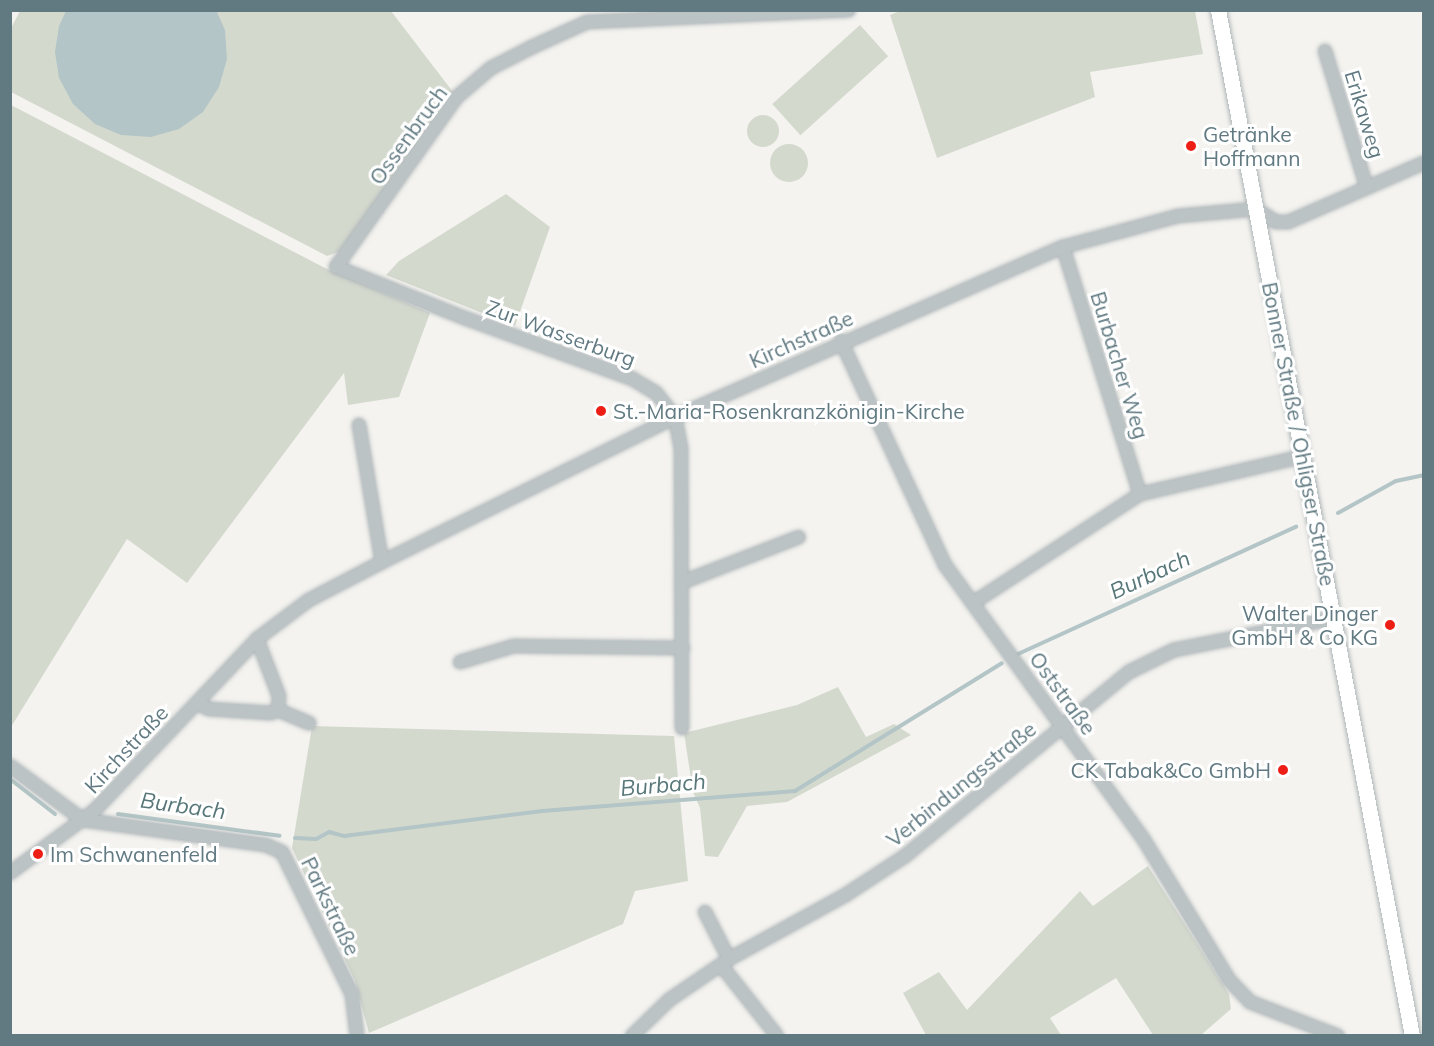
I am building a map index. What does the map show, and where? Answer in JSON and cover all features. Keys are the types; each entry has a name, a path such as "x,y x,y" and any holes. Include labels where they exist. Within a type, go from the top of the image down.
{"main road":[{"name":"Bonner Straße / Ohligser Straße","path":"1218,10 1335,618 1412,1035"}],"street":[{"name":"Ossenbruch","path":"336,267 457,97 491,68 532,47 587,22 849,10"},
{"name":"Erikaweg","path":"1325,51 1367,188"},
{"name":"Erikaweg","path":"1256,209 1276,222 1288,222 1424,163"},
{"name":"Kirchstraße","path":"10,873 83,820 133,773 257,639 309,600 675,417 842,341 1063,247 1178,216 1256,209"},
{"name":"Burbacher Weg","path":"1063,247 1140,494"},
{"name":"Zur Wasserburg","path":"336,267 467,320 633,379 656,393 675,417 681,448 682,728"},
{"name":"Oststraße","path":"842,341 931,540 1143,840 1229,980 1250,1002 1338,1035"},
{"path":"359,425 382,562"},
{"path":"974,603 1140,494 1304,456"},
{"path":"683,582 799,537"},
{"name":"Verbindungsstraße","path":"632,1035 669,1000 725,962 847,894 905,856 1129,672 1174,650 1335,618"},
{"path":"257,639 279,696 278,710 309,723"},
{"path":"460,662 514,646 683,648"},
{"name":"Kirchstraße","path":"196,703 209,710 271,713 278,710"},
{"path":"10,766 83,820"},
{"name":"Parkstraße","path":"83,820 266,845 282,852 352,994 357,1035"},
{"path":"705,912 725,962 777,1035"}],"shaded area":[{"path":"216,10 225,30 227,59 219,87 203,112 179,129 151,137 121,135 95,124 73,104 59,78 55,52 59,26 66,11"},
{"path":"903,10 1195,11 1203,54 1090,72 1095,97 937,158 890,15"},
{"path":"20,11 391,11 453,92 341,251 327,256 11,92 10,30"},
{"path":"860,25 888,56 800,135 772,104"},
{"path":"11,105 325,268 430,313 399,397 348,405 344,373 187,583 127,539 11,727"},
{"path":"763,115 774,120 779,131 774,142 763,147 752,142 747,131 752,120"},
{"path":"789,144 796,145 802,150 807,156 807,170 802,176 796,181 789,182 782,181 776,176 771,170 770,163 771,156 776,150 782,145"},
{"path":"506,194 550,227 515,326 386,275 399,261"},
{"path":"838,687 866,737 894,724 911,735 787,802 747,806 718,857 705,856 700,808 693,792 684,733 797,705"},
{"path":"312,726 674,736 688,881 635,891 623,924 369,1033 355,981 292,848"},
{"path":"1148,866 1229,994 1231,1009 1201,1035 1153,1035 1116,978 1050,1018 1061,1035 926,1035 903,993 939,972 967,1010 1080,891 1093,906"}],"waterway":[{"name":"Burbach","path":"1338,513 1396,481 1424,475"},
{"name":"Burbach","path":"1018,654 1296,527"},
{"name":"Burbach","path":"295,838 316,839 329,832 344,836 542,811 795,791 1002,663"},
{"name":"Burbach","path":"10,779 55,814"},
{"name":"Burbach","path":"118,814 280,836"}],"place":[{"name":"Getränke Hoffmann","path":"1191,146"},
{"name":"St.-Maria-Rosenkranzkönigin-Kirche","path":"601,411"},
{"name":"Walter Dinger GmbH & Co KG","path":"1390,625"},
{"name":"CK Tabak&Co GmbH","path":"1283,770"},
{"name":"Im Schwanenfeld","path":"38,854"}]}
